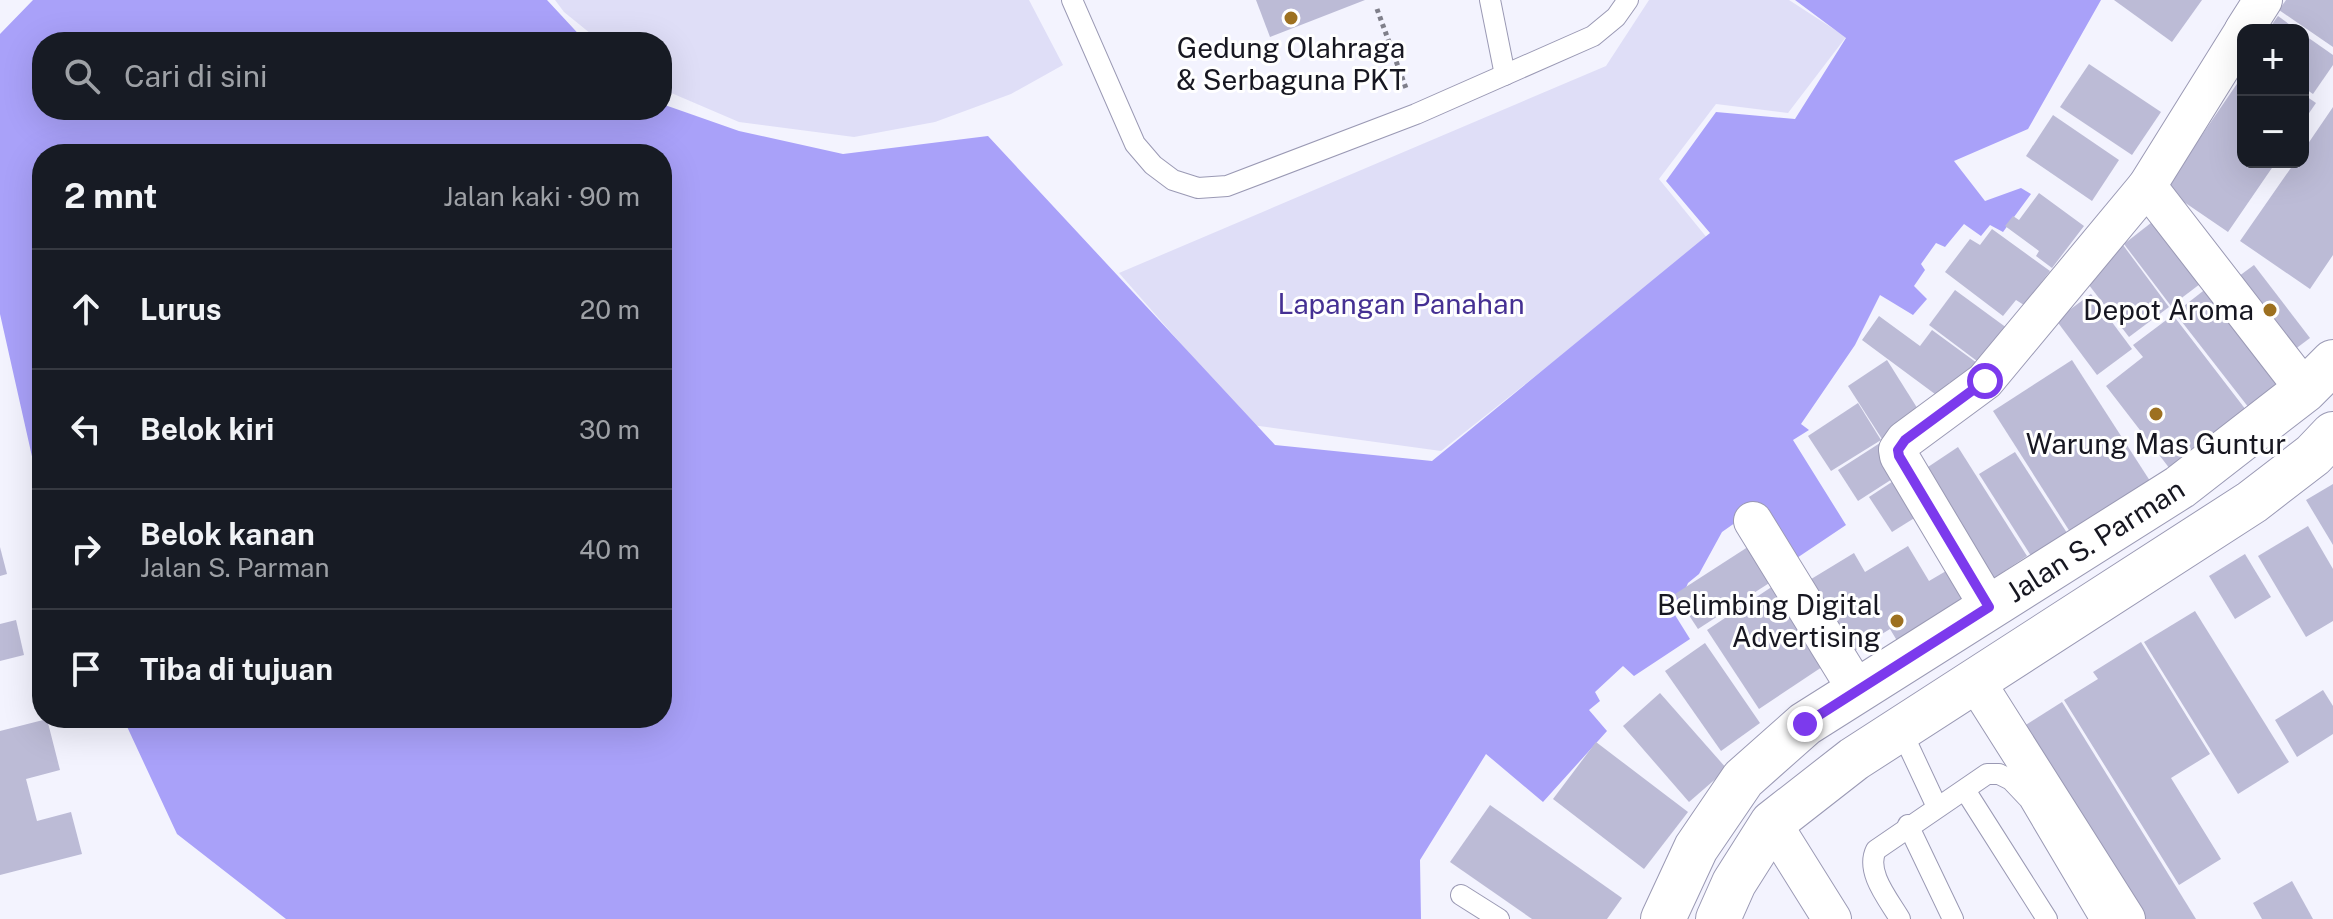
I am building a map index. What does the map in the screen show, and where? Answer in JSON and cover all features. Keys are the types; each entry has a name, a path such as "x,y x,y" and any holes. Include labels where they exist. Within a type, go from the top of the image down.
{"main road":[{"name":"Jalan S. Parman","path":"1663,919 1696,848 1743,779 1805,724 2180,487 2319,376"},
{"name":"Jalan S. Parman","path":"1718,919 1734,883 1772,823 1854,759 2252,502 2313,455 2333,434"},
{"path":"1900,662 1916,720"}],"street":[{"path":"2248,24 2263,0"},
{"path":"1989,607 1898,450 1905,440 1985,381 2147,186 2237,42"},
{"path":"2147,186 2319,376"},
{"path":"1753,521 1857,690"},
{"path":"1976,682 2126,919"},
{"path":"1772,823 1832,919"}],"lane":[{"path":"1072,0 1135,144 1153,165 1173,180 1198,188 1227,186 1416,114 1593,36 1616,17 1628,0"},
{"path":"1490,0 1505,75"},
{"path":"1916,720 1937,807"},
{"path":"1900,919 1872,864 1876,850 1908,825 1987,774 1999,774 2011,780 2029,799 2100,919"},
{"path":"1965,790 2047,919"},
{"path":"1908,825 1953,919"},
{"path":"1461,895 1499,919"}],"path":[{"path":"1377,9 1416,114"}],"green space":[{"path":"555,0 1029,0 1063,65 1011,94 935,122 854,137 739,122 672,93 672,32 589,32 564,12"},
{"name":"Lapangan Panahan","path":"1649,0 1789,0 1846,37 1788,113 1716,104 1659,179 1708,239 1441,451 1252,425 1119,273 1606,66"}],"shaded area":[{"path":"33,0 547,0 577,32 32,32 32,120 672,120 672,108 739,131 843,154 988,136 1275,445 1432,461 1710,233 1666,181 1716,112 1795,119 1846,38 1795,0 2101,0 2028,129 1954,161 1985,201 2021,188 2031,194 2003,232 1990,225 1981,236 1964,224 1945,247 1936,243 1921,264 1925,270 1914,286 1927,299 1913,315 1880,295 1855,345 1801,424 1809,430 1793,440 1846,525 1785,566 1749,513 1722,532 1699,574 1688,583 1675,615 1690,639 1634,676 1623,666 1595,692 1600,701 1589,710 1607,731 1543,802 1486,754 1420,860 1421,919 286,919 177,834 128,728 672,728 672,144 32,144 32,456 0,314 0,34"}],"building":[{"name":"Gedung Olahraga & Serbaguna PKT","path":"1256,0 1365,0 1270,37"},
{"path":"2114,0 2202,0 2172,42"},
{"path":"2286,0 2333,0 2333,47 2309,31 2309,24 2299,24 2279,10"},
{"path":"2278,16 2289,24 2272,24"},
{"path":"2309,38 2333,55 2333,65 2313,94 2309,91"},
{"path":"2089,64 2161,112 2132,155 2060,107"},
{"path":"2237,84 2237,168 2272,168 2228,232 2165,189"},
{"path":"2309,98 2316,103 2309,113"},
{"path":"2333,107 2333,255 2310,289 2240,241 2291,168 2309,168 2309,142"},
{"path":"2053,115 2119,160 2092,201 2026,156"},
{"path":"2039,193 2084,226 2052,268 2036,256 2039,251 2005,226 2013,216 2019,220"},
{"path":"2156,219 2204,281 2171,306 2124,244"},
{"path":"1992,229 2050,271 2024,305 2016,300 2003,316 1945,272 1970,239 1980,245"},
{"path":"2123,245 2169,307 2129,337 2082,276"},
{"name":"Depot Aroma","path":"2254,265 2310,338 2286,356 2231,282"},
{"path":"2212,284 2286,380 2249,408 2175,313"},
{"path":"1955,290 2011,331 1985,367 1929,325"},
{"path":"2091,294 2132,349 2097,375 2056,320"},
{"path":"2173,315 2246,410 2170,469 2106,386 2143,357 2133,345"},
{"path":"1879,316 1920,346 1932,330 1977,363 1958,389 1950,382 1939,397 1862,340"},
{"path":"1887,360 1921,414 1882,439 1848,386"},
{"path":"2072,360 2152,484 2072,535 1993,411"},
{"path":"1858,403 1881,440 1831,471 1808,436"},
{"path":"1880,443 1900,474 1858,501 1838,470"},
{"path":"1958,447 2027,556 1988,582 1919,473"},
{"path":"2015,452 2069,536 2033,559 1979,474"},
{"path":"1901,476 1924,512 1892,532 1869,497"},
{"path":"2333,484 2333,545 2306,500"},
{"path":"2308,526 2333,569 2333,621 2306,637 2258,556"},
{"path":"1754,543 1777,578 1698,629 1675,594"},
{"path":"1908,546 1929,581 1958,564 1977,595 1899,644 1890,629 1846,656 1803,584 1854,553 1865,572"},
{"path":"0,547 7,574 0,576"},
{"path":"2245,554 2271,597 2235,619 2209,576"},
{"path":"1779,582 1831,661 1759,709 1707,630"},
{"path":"2195,611 2289,762 2238,794 2144,642"},
{"path":"16,620 24,655 0,661 0,624"},
{"path":"2141,642 2210,754 2171,778 2221,859 2179,885 2064,700 2098,679 2093,672"},
{"path":"1705,643 1760,723 1721,751 1665,671"},
{"path":"2323,690 2333,706 2333,734 2297,757 2275,720"},
{"path":"1660,693 1727,769 1689,802 1623,726"},
{"path":"2062,702 2196,919 2139,919 2021,728"},
{"path":"32,723 32,728 49,728 60,770 26,779 37,821 71,812 82,854 0,875 0,731"},
{"path":"1596,742 1688,812 1644,869 1553,799"},
{"path":"1490,805 1622,898 1607,919 1532,919 1450,862"},
{"path":"2292,881 2313,919 2262,919 2253,903"}],"place":[{"name":"Gedung Olahraga & Serbaguna PKT","path":"1291,18"},
{"name":"Depot Aroma","path":"2270,310"},
{"name":"Warung Mas Guntur","path":"2156,414"},
{"name":"Belimbing Digital Advertising","path":"1897,621"}],"route":[{"path":"1805,724 1989,607 1898,450 1901,443 1985,381"}]}
